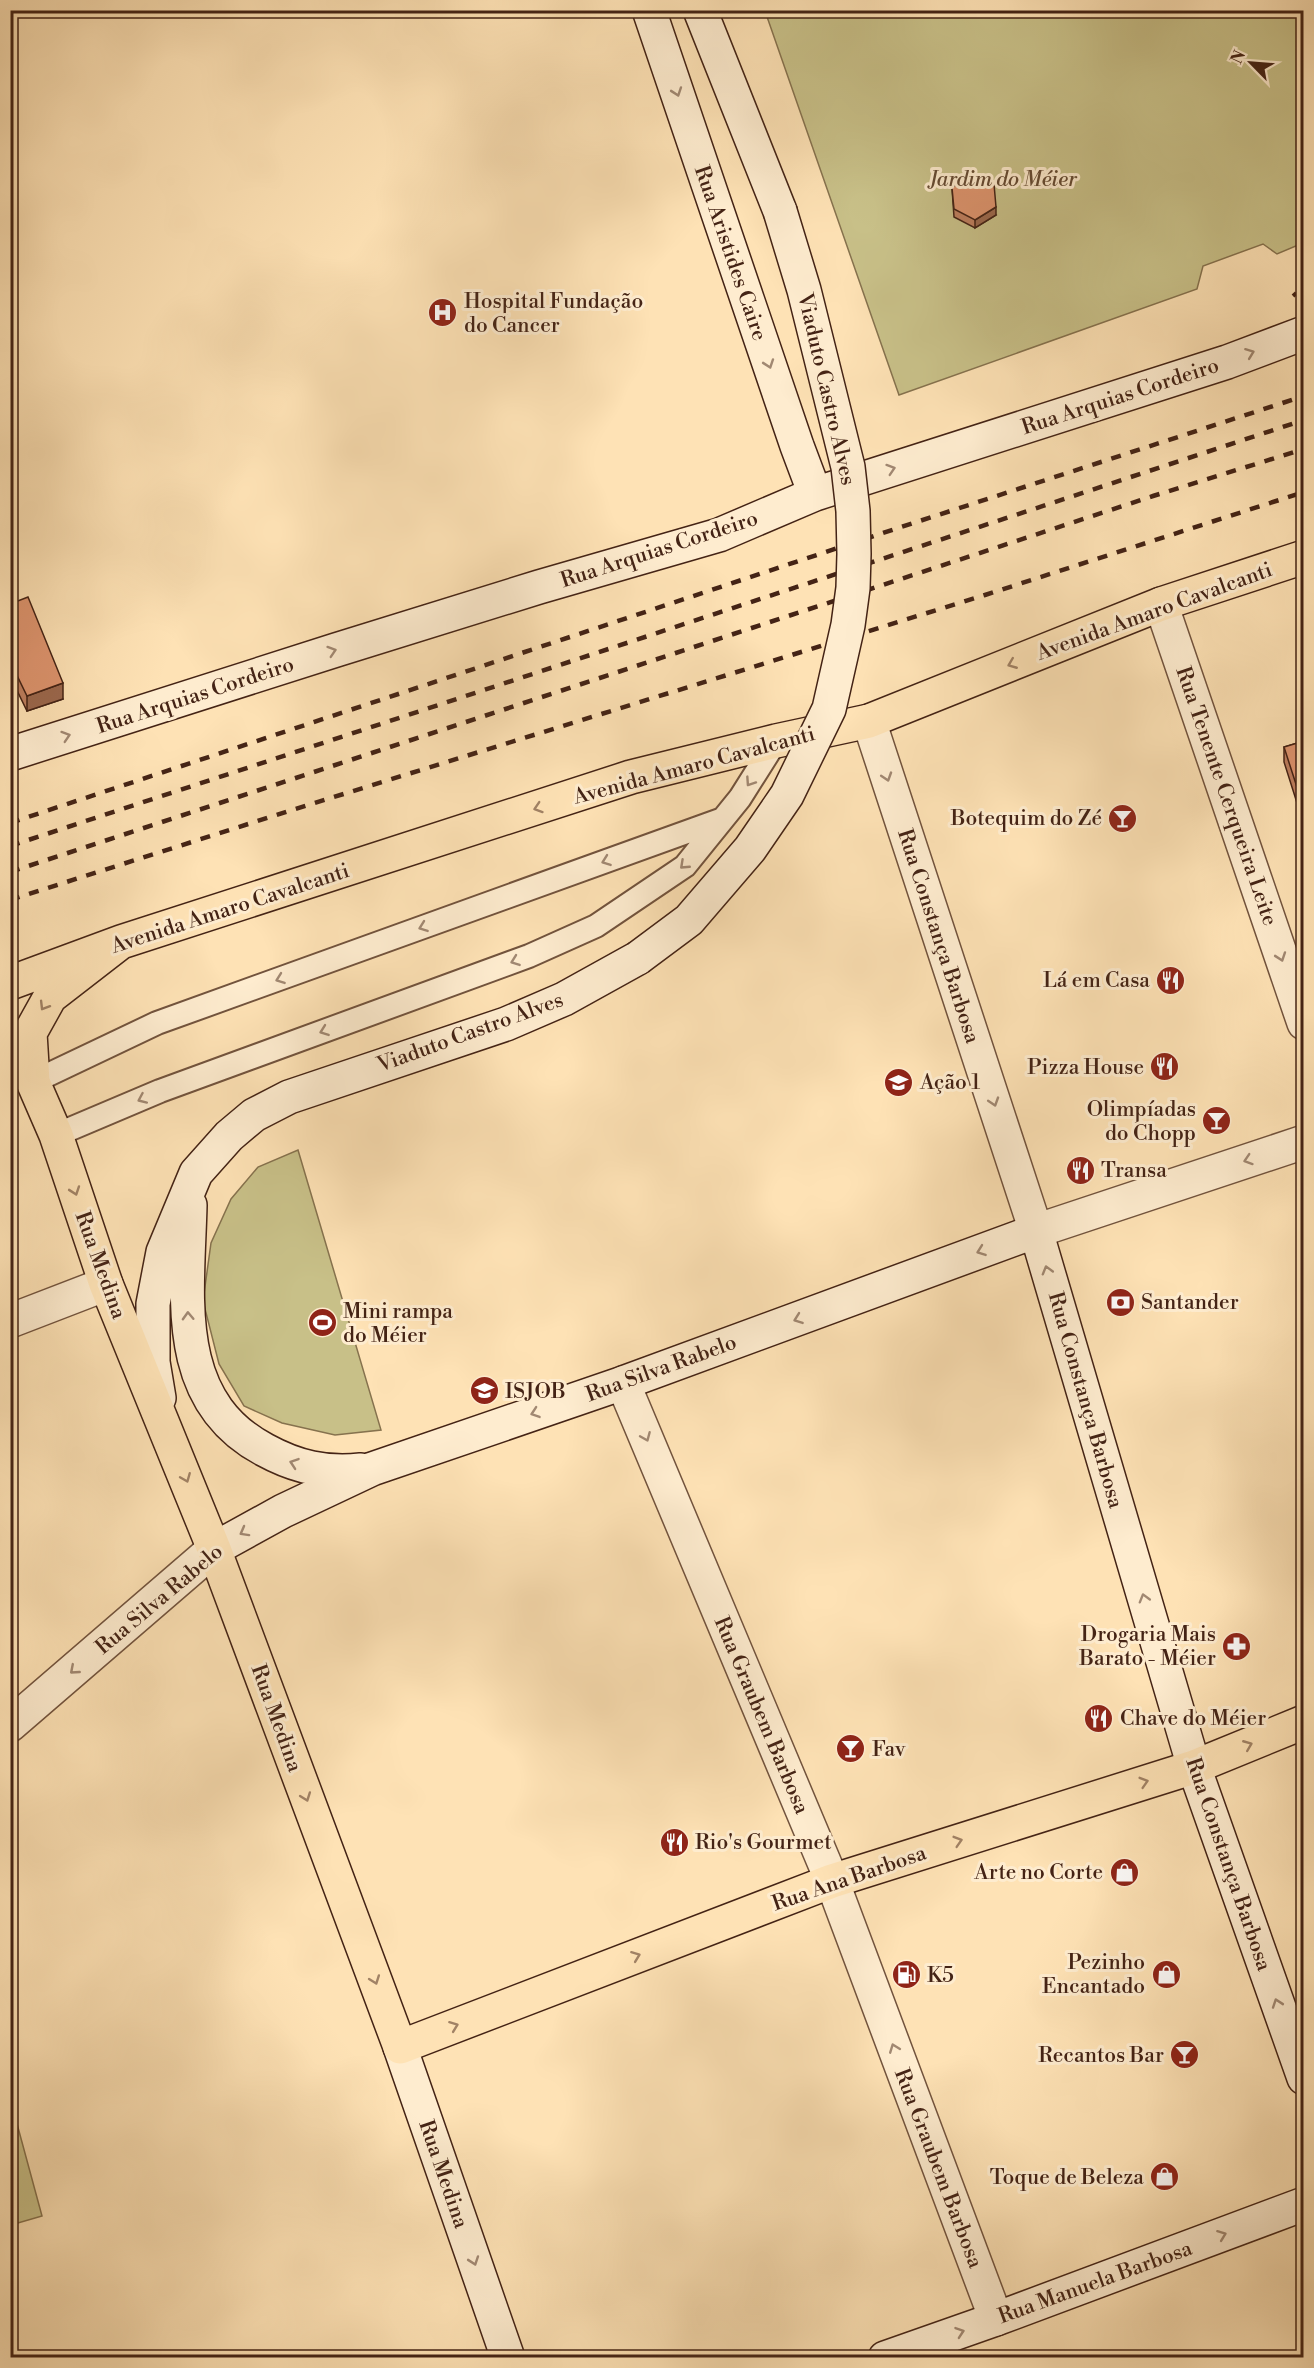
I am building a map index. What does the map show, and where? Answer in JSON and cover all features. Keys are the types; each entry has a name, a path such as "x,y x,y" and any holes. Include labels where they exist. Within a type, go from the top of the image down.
{"main road":[{"name":"Avenida Amaro Cavalcanti","path":"10,983 121,942 631,777 776,741 869,721 1161,604 1304,557"},
{"name":"Rua Medina","path":"121,942 50,997 30,1033 22,1074 56,1135 106,1284 214,1549 400,2048"},
{"name":"Rua Ana Barbosa","path":"400,2048 832,1881 1194,1767 1304,1722"}],"street":[{"name":"Rua Aristides Caire","path":"649,10 815,494"},
{"name":"Viaduto Castro Alves","path":"163,1424 153,1362 153,1304 164,1252 196,1173 229,1136 254,1115 289,1097 506,1024 564,999 638,958 689,920 750,849 787,795 829,710 848,625 853,588 853,511 848,467 804,290 780,211 700,10"},
{"name":"Rua Arquias Cordeiro","path":"10,754 539,587 719,535 815,494 1227,362 1304,333"},
{"name":"Rua Tenente Cerqueira Leite","path":"1161,604 1304,1023"},
{"name":"Rua Constança Barbosa","path":"869,721 1036,1231 1194,1767 1304,2078"},
{"name":"Rua Silva Rabelo","path":"10,1725 214,1549 283,1511 372,1469 623,1383 1036,1231 1304,1142"},
{"name":"Viaduto Castro Alves","path":"191,1187 187,1321 194,1360 207,1394 223,1417 249,1442 280,1458 313,1470 339,1472 372,1469"},
{"path":"10,1321 106,1284"},
{"name":"Rua Graubem Barbosa","path":"623,1383 832,1881 996,2319"},
{"name":"Rua Medina","path":"400,2048 508,2358"},
{"name":"Rua Manuela Barbosa","path":"885,2358 1304,2204"}],"lane":[{"path":"56,1135 160,1091 529,956 596,926 685,866 740,798 776,741"},
{"path":"22,1074 720,820"}],"green space":[{"name":"Jardim do Méier","path":"765,11 1303,11 1303,243 1277,254 1263,244 1203,266 1197,289 899,395"},
{"path":"298,1150 381,1430 335,1435 282,1423 244,1406 219,1364 203,1301 211,1243 231,1199 258,1167"},
{"path":"13,2109 42,2216 11,2225 10,2110"}],"building":[{"path":"971,173 994,184 996,207 975,220 954,209 952,188"},
{"path":"28,597 63,683 27,696 10,661 10,604"},
{"path":"1304,741 1304,809 1284,747"}],"railway":[{"path":"10,823 895,529 1304,396"},
{"path":"10,846 1304,420"},
{"path":"10,872 1153,496 1304,449"},
{"path":"10,900 985,595 1304,492"}],"place":[{"name":"Hospital Fundação do Cancer","path":"443,313"},
{"name":"Botequim do Zé","path":"1123,818"},
{"name":"Lá em Casa","path":"1171,980"},
{"name":"Pizza House","path":"1165,1067"},
{"name":"Ação 1","path":"899,1082"},
{"name":"Olimpíadas do Chopp","path":"1217,1121"},
{"name":"Transa","path":"1080,1170"},
{"name":"Santander","path":"1120,1302"},
{"name":"Mini rampa do Méier","path":"322,1323"},
{"name":"ISJOB","path":"484,1391"},
{"name":"Drogaria Mais Barato - Méier","path":"1237,1646"},
{"name":"Chave do Méier","path":"1099,1718"},
{"name":"Fav","path":"851,1749"},
{"name":"Rio's Gourmet","path":"674,1842"},
{"name":"Arte no Corte","path":"1124,1872"},
{"name":"Pezinho Encantado","path":"1166,1974"},
{"name":"K5","path":"906,1975"},
{"name":"Recantos Bar","path":"1185,2055"},
{"name":"Toque de Beleza","path":"1165,2177"}]}
